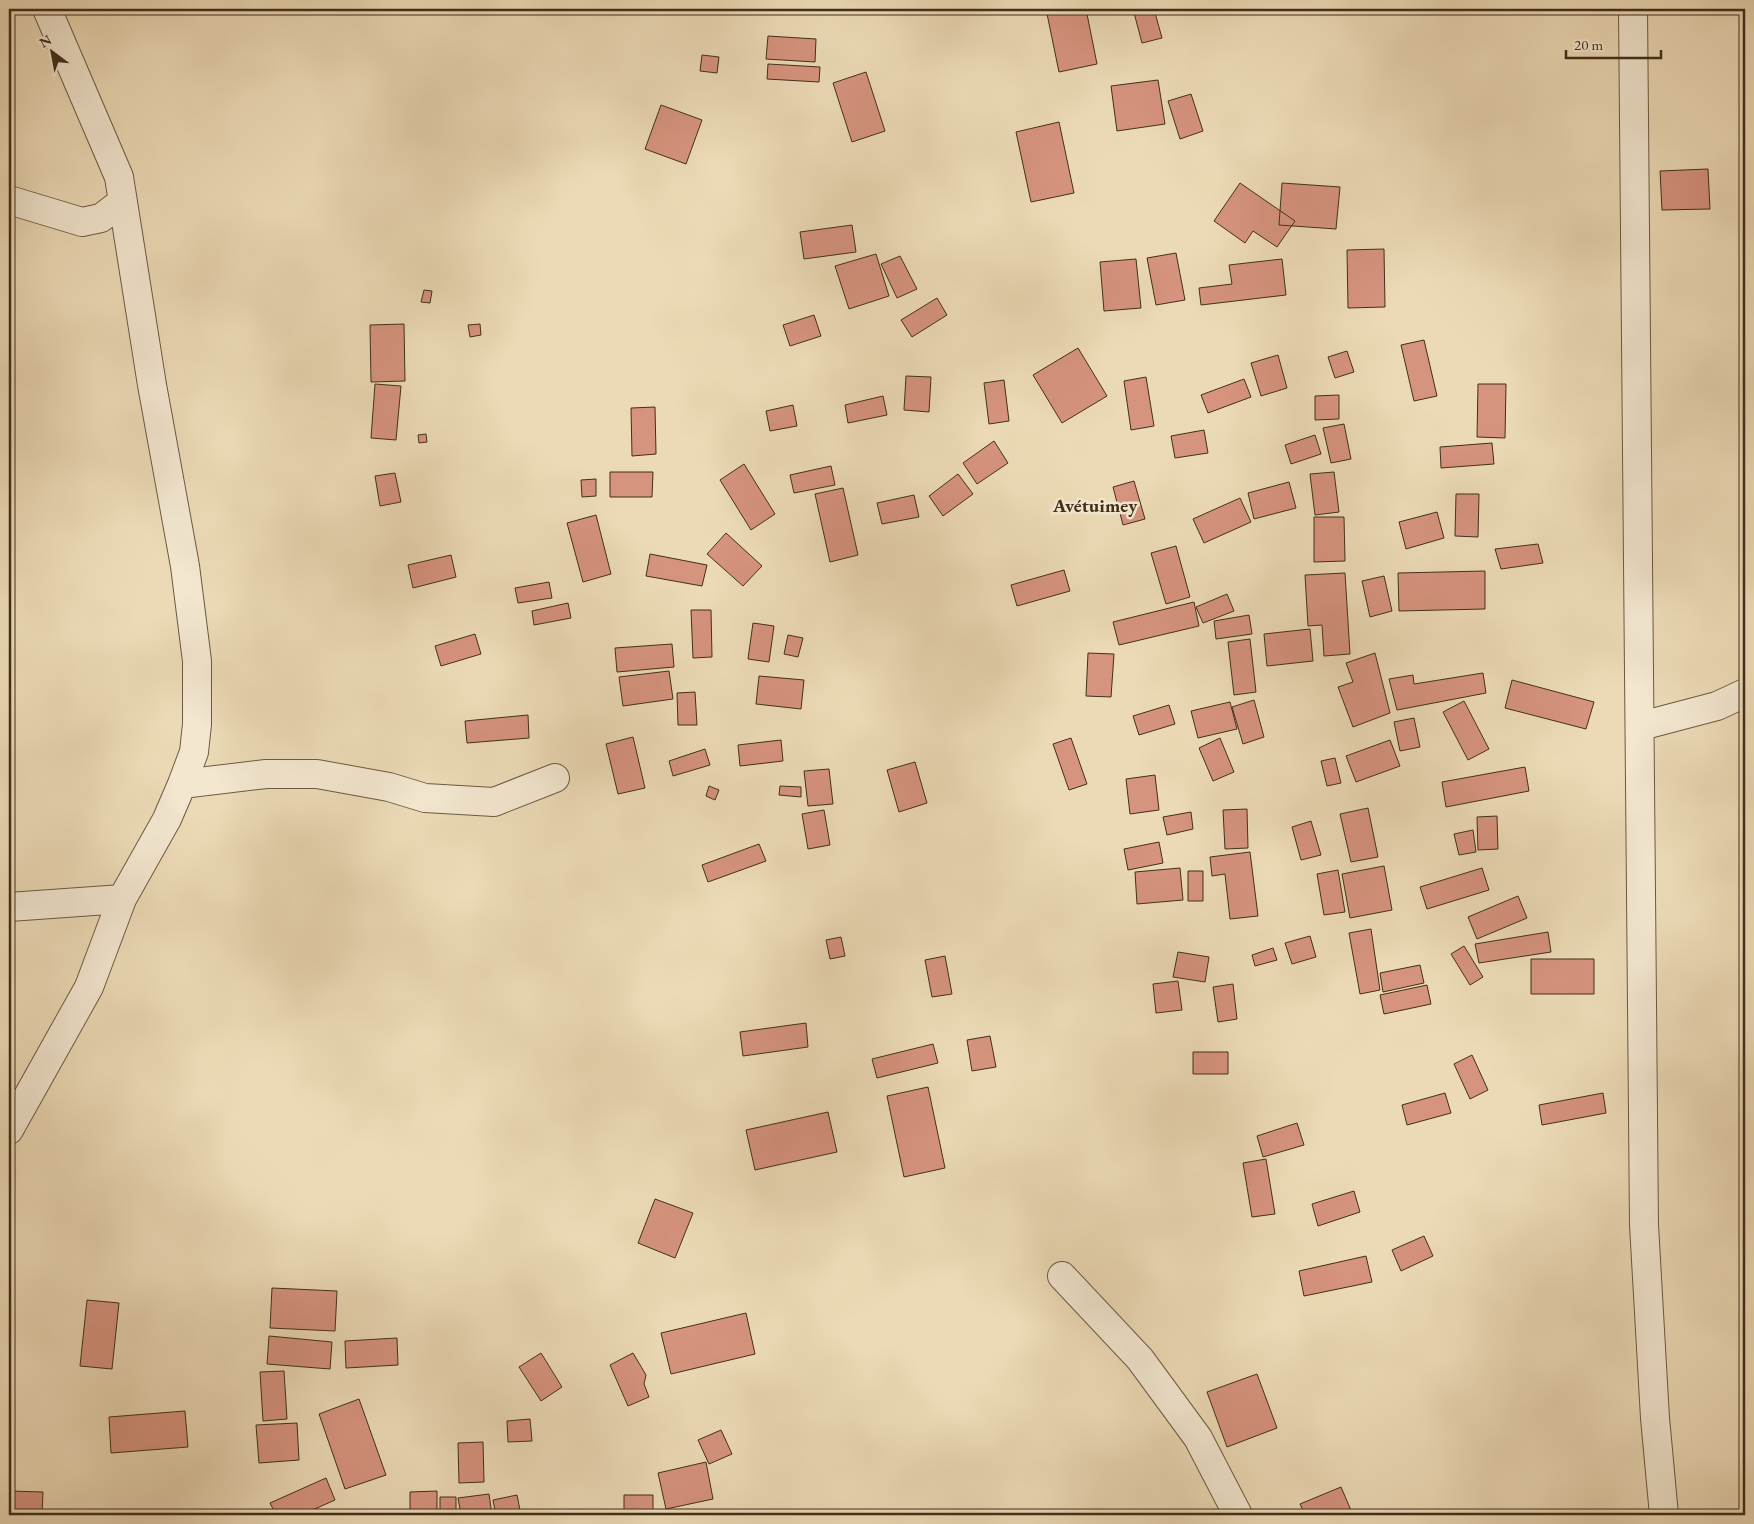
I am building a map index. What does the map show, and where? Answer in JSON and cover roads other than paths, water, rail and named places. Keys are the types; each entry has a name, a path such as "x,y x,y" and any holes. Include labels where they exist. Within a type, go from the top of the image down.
{"street":[{"path":"9,1130 89,987 122,899 167,819 194,752 197,661 186,566 152,385 119,176 47,9"},
{"path":"1633,9 1641,726 1644,1225 1655,1418 1664,1515"},
{"path":"9,200 82,222 101,218 123,201"},
{"path":"1641,726 1717,706 1745,693"},
{"path":"182,784 266,774 317,774 389,787 425,798 494,802 555,778"},
{"path":"9,907 122,899"},
{"path":"1062,1276 1140,1359 1198,1438 1238,1515"}],"district":[{"name":"Avétuimey","path":"1095,505"}]}
